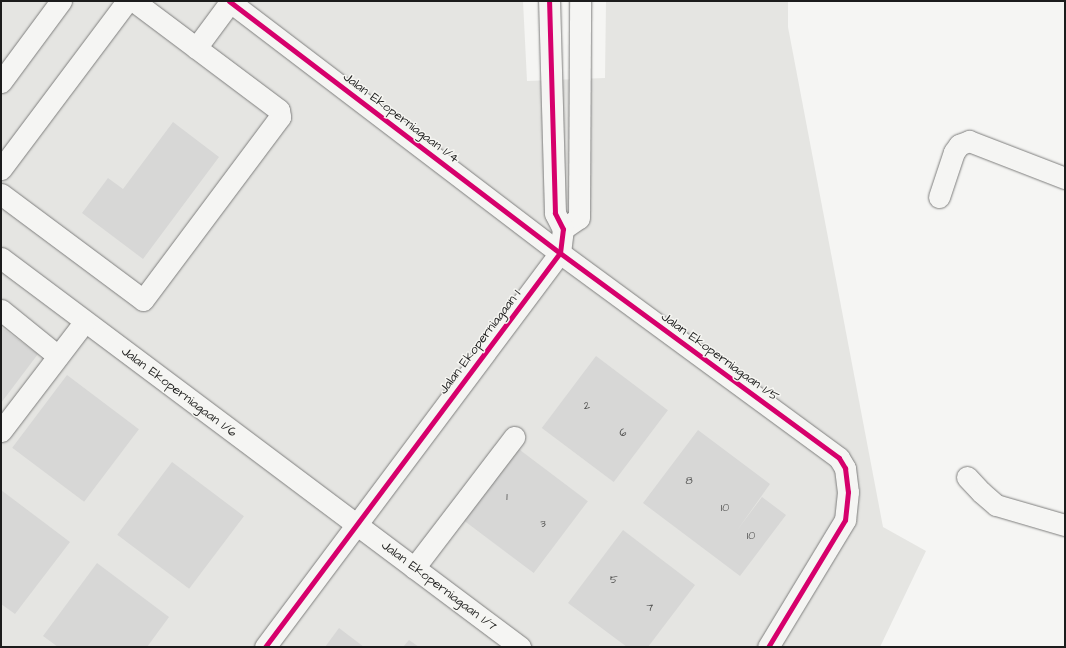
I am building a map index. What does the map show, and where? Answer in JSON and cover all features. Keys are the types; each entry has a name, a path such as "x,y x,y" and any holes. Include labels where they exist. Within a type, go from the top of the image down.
{"street":[{"path":"1,82 61,1"},
{"path":"1,169 127,1"},
{"path":"1,194 143,300 280,117 279,110 134,1"},
{"path":"196,48 230,1"},
{"name":"Jalan Ekoperniagaan 1/4","path":"230,1 560,253"},
{"path":"581,7 579,218 563,229 555,213 549,8 581,7"},
{"path":"939,197 954,152 959,145 969,142 1065,178"},
{"name":"Jalan Ekoperniagaan 1","path":"265,647 560,253 563,229"},
{"name":"Jalan Ekoperniagaan 1/5","path":"560,253 839,458 845,468 848,492 845,520 768,647"},
{"name":"Jalan Ekoperniagaan 1/6","path":"1,258 357,525"},
{"path":"1,310 58,356"},
{"path":"1,431 85,321"},
{"path":"414,568 514,437"},
{"path":"967,477 980,492 996,505 1065,525"},
{"name":"Jalan Ekoperniagaan 1/7","path":"357,525 520,647"}],"shaded area":[{"path":"1,1 523,1 527,81 605,78 606,1 788,1 788,27 883,527 926,551 880,647 1,647"}],"building":[{"path":"173,122 219,157 143,259 82,213 108,178 123,189"},
{"path":"1,327 38,354 1,403"},
{"path":"596,356 668,410 614,482 542,428"},
{"path":"67,375 139,429 84,502 12,448"},
{"path":"698,430 770,484 738,529 762,497 786,515 740,576 643,503"},
{"path":"516,447 588,501 534,573 462,519"},
{"path":"172,462 244,516 189,589 117,535"},
{"path":"1,490 70,542 15,614 1,604"},
{"path":"623,530 695,585 648,647 627,647 568,603"},
{"path":"97,563 169,617 147,647 58,647 43,636"},
{"path":"339,628 364,647 325,647"},
{"path":"409,640 419,647 403,647"}],"cycle path":[{"path":"229,1 560,253 839,458 845,468 848,492 845,520 768,647"},
{"path":"265,647 560,253 563,229 555,213 549,1"}]}
